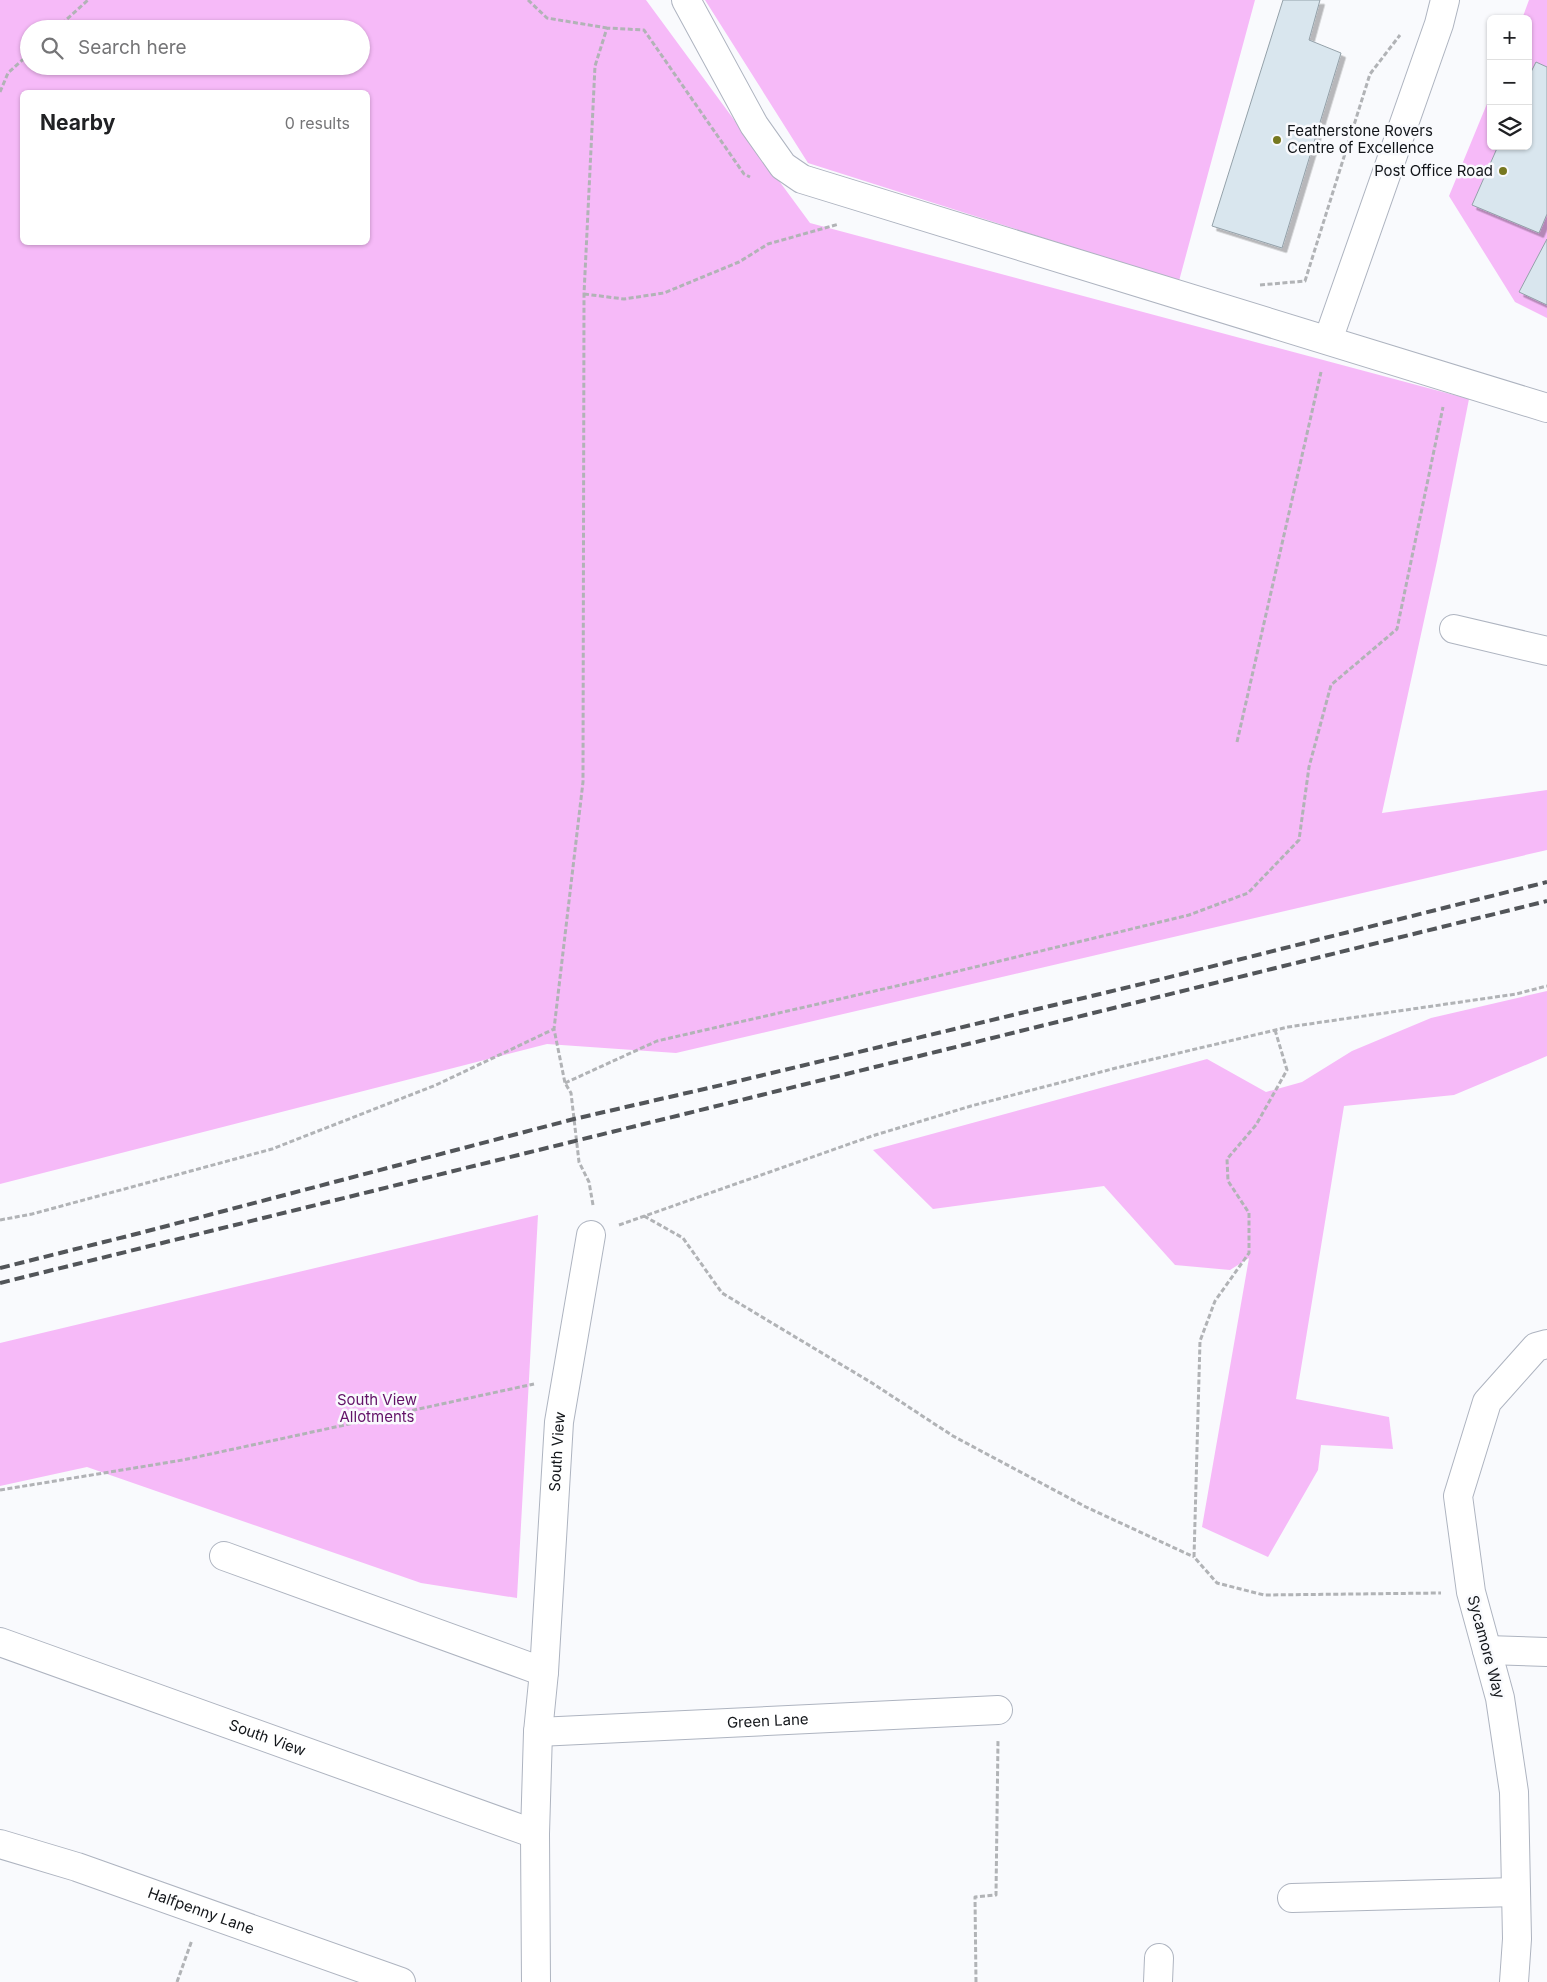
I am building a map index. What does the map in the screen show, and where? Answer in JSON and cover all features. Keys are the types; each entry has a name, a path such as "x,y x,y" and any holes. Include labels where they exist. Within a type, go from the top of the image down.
{"street":[{"path":"686,0 754,125 783,166 802,179 1547,408"},
{"path":"1328,340 1445,0"},
{"path":"1454,629 1547,651"},
{"name":"South View","path":"536,1982 535,1834 538,1732 544,1672 559,1422 591,1234"},
{"name":"Sycamore Way","path":"1514,1982 1517,1939 1514,1792 1500,1698 1471,1592 1458,1496 1486,1402 1536,1347 1547,1344"},
{"path":"224,1556 544,1672"},
{"name":"South View","path":"0,1642 535,1834"},
{"path":"1487,1650 1547,1652"},
{"name":"Green Lane","path":"538,1732 998,1710"},
{"name":"Halfpenny Lane","path":"0,1844 77,1868 401,1982"},
{"path":"1292,1898 1516,1892"}],"path":[{"path":"66,20 88,0"},
{"path":"528,0 547,18 607,28 644,30 744,174 753,178"},
{"path":"607,28 595,66 584,294 584,782 554,1029 565,1084 571,1093 579,1162 589,1182 594,1212 591,1234 872,1136 971,1106 1107,1070 1275,1030 1516,994 1547,986"},
{"path":"1255,286 1305,280 1370,74 1404,30"},
{"path":"0,92 8,73 20,62"},
{"path":"584,294 624,299 664,293 739,262 768,244 844,223"},
{"path":"1237,742 1328,340"},
{"path":"565,1084 656,1041 1179,918 1248,893 1299,840 1309,767 1331,685 1397,630 1449,377"},
{"path":"0,1220 32,1214 272,1149 436,1085 554,1029"},
{"path":"1194,1557 1200,1341 1215,1301 1249,1253 1249,1213 1228,1181 1227,1158 1256,1125 1287,1070 1275,1030"},
{"path":"644,1216 683,1238 722,1293 872,1383 953,1436 1086,1507 1194,1557 1217,1583 1264,1595 1471,1592"},
{"path":"0,1490 183,1460 567,1377"},
{"path":"976,1982 975,1897 996,1895 998,1710"},
{"path":"177,1982 202,1912"}],"green space":[{"path":"0,0 646,0 810,223 1469,399 1437,561 1382,813 1547,790 1547,850 676,1053 547,1044 0,1184"},
{"path":"705,0 1255,0 1179,281 808,163"},
{"name":"Post Office Road","path":"1529,0 1547,0 1547,318 1515,302 1449,196 1487,104 1487,150 1532,150 1532,15 1523,15"},
{"path":"1547,991 1547,1056 1454,1095 1344,1106 1296,1399 1389,1417 1393,1449 1321,1445 1318,1470 1268,1557 1202,1527 1249,1258 1230,1270 1175,1265 1104,1186 933,1209 873,1150 1207,1059 1266,1092 1302,1082 1352,1051 1431,1018"},
{"name":"South View Allotments","path":"538,1215 517,1598 421,1583 87,1467 0,1486 0,1343"}],"building":[{"name":"Featherstone Rovers Centre of Excellence","path":"1283,0 1320,0 1309,40 1341,53 1282,248 1212,226"},
{"path":"1536,62 1547,67 1547,214 1539,233 1472,205 1496,150 1532,150 1532,70"},
{"path":"1547,239 1547,305 1519,292"}],"railway":[{"path":"0,1268 574,1119 1154,981 1547,882"},
{"path":"0,1283 1547,901"}],"place":[{"name":"Featherstone Rovers Centre of Excellence","path":"1277,140"},
{"name":"Post Office Road","path":"1503,171"}]}
